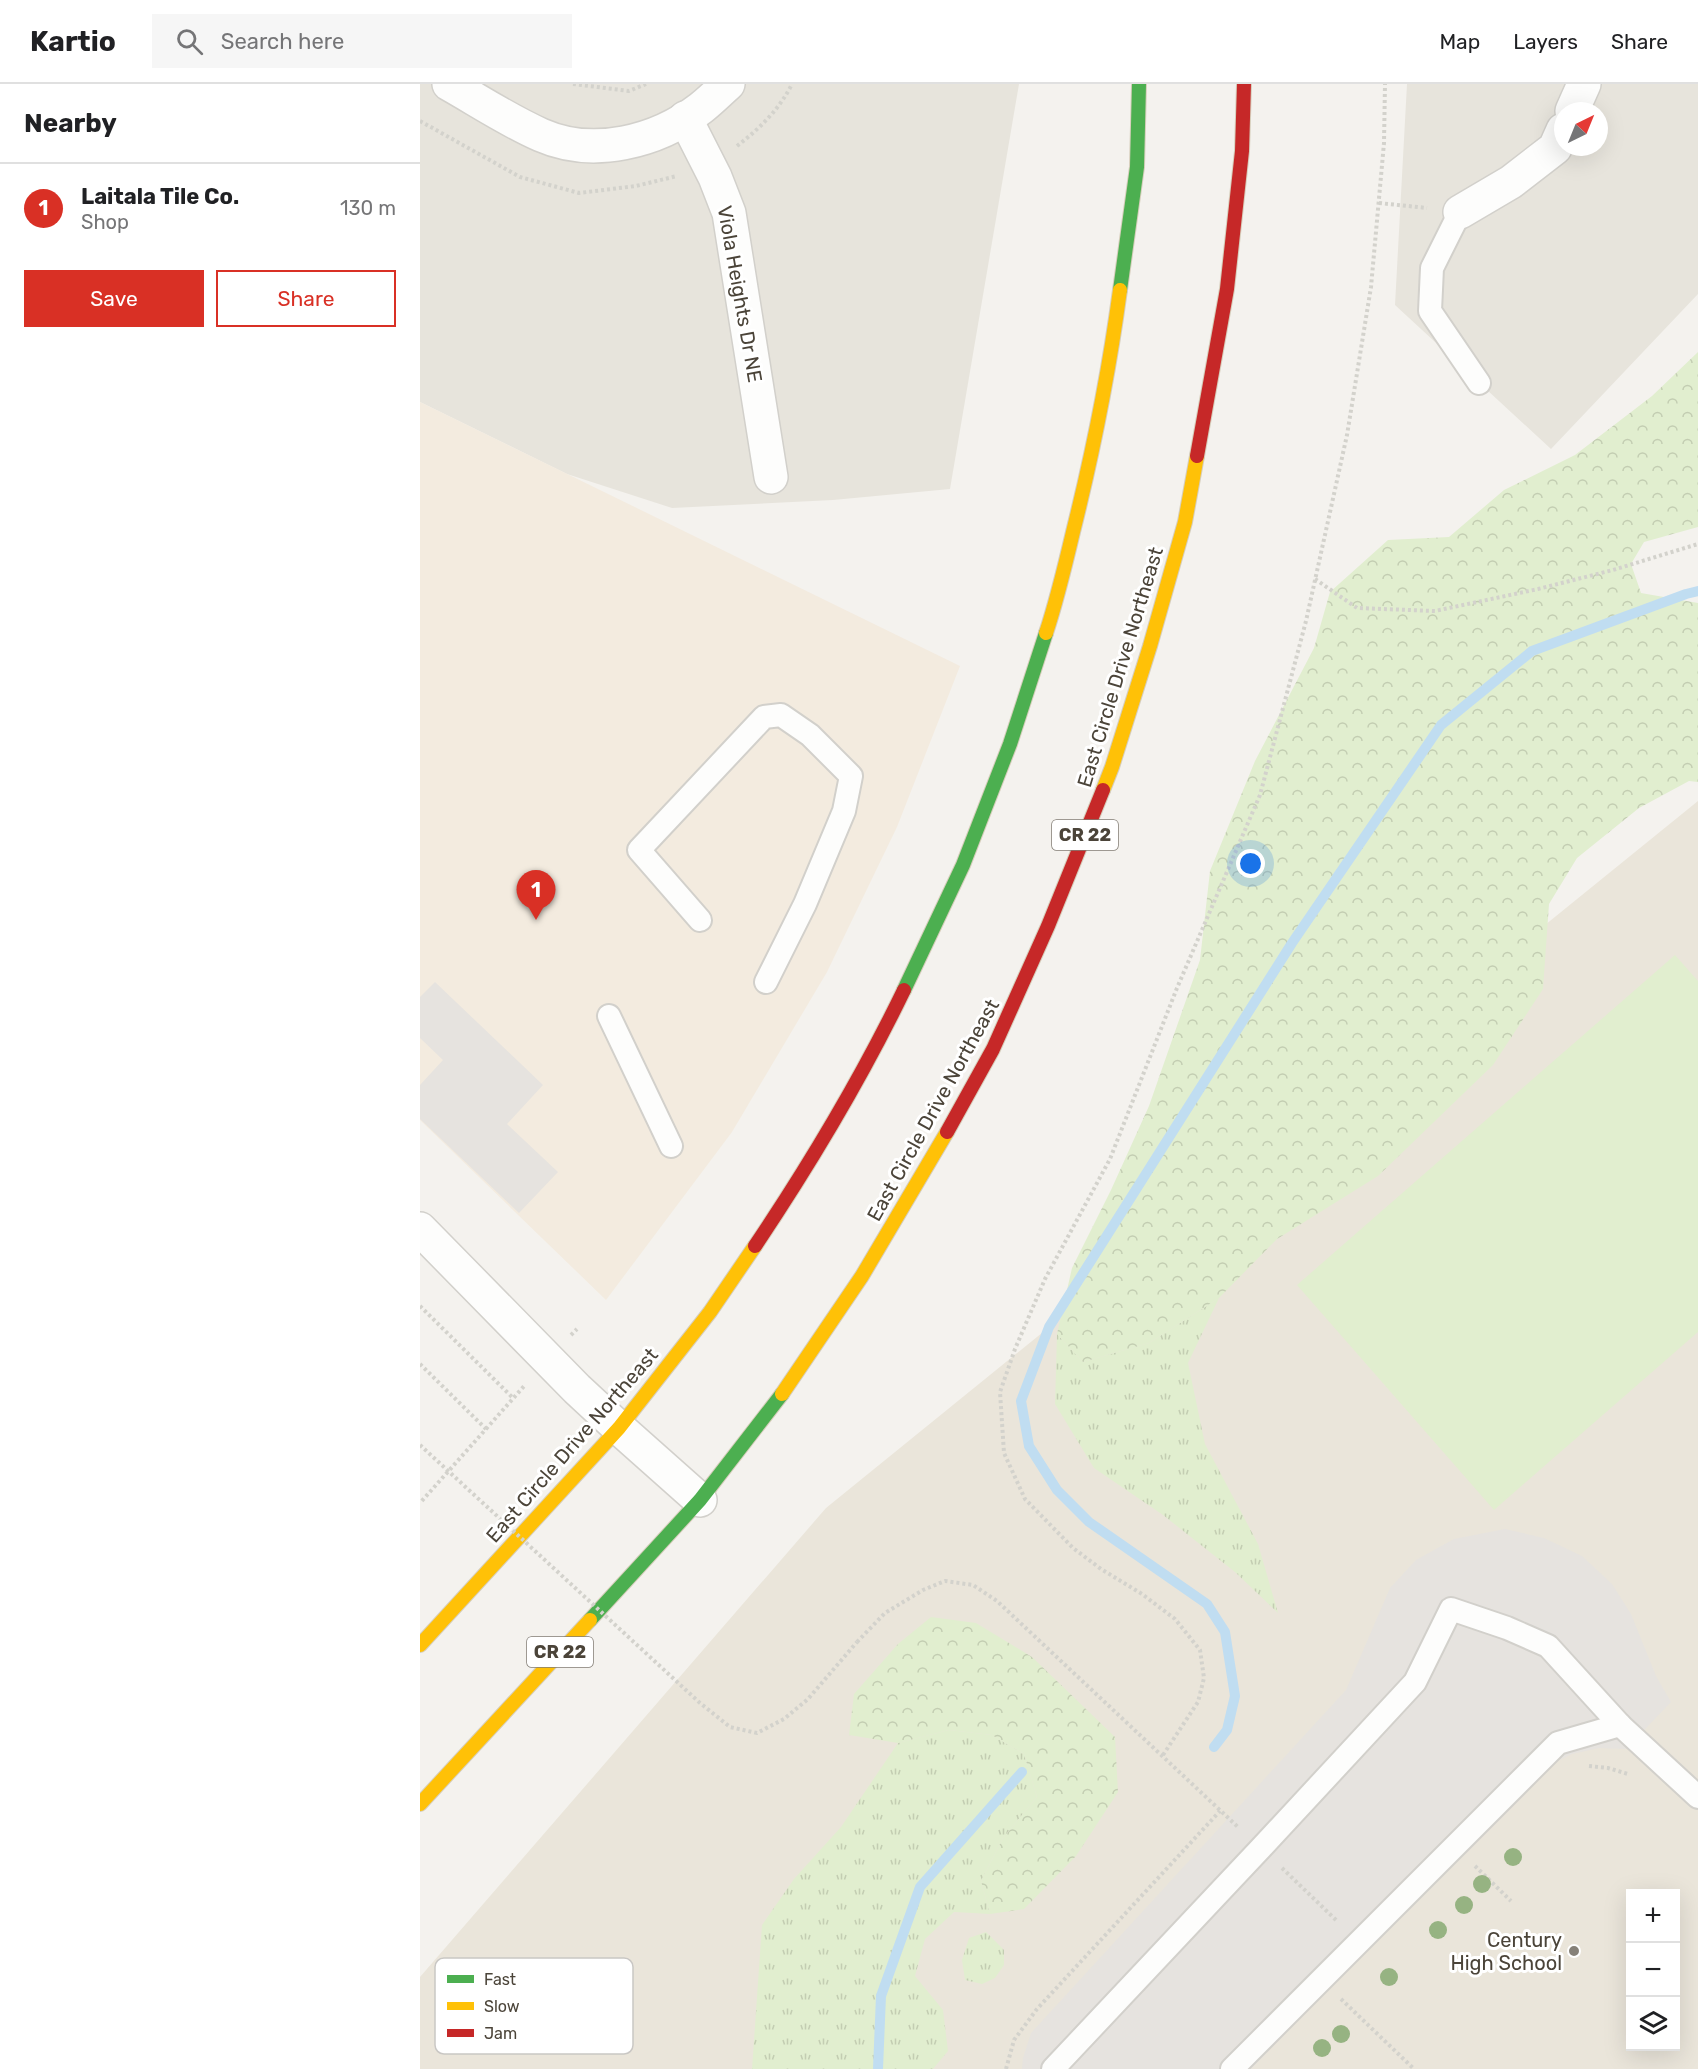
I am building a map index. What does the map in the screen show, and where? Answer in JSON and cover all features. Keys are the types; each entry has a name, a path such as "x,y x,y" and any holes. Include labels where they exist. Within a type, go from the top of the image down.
{"main road":[{"name":"East Circle Drive Northeast","path":"420,1645 619,1428 710,1312 823,1141 877,1046 963,865 1010,744 1055,605 1089,470 1110,366 1137,167 1139,84"},
{"name":"East Circle Drive Northeast","path":"420,1804 700,1500 797,1372 862,1276 934,1155 993,1049 1048,926 1112,767 1150,646 1185,522 1227,288 1242,151 1244,84"}],"street":[{"path":"449,84 542,136 575,146 614,146 661,132 700,109 728,84"},
{"path":"1576,102 1584,84"},
{"name":"Viola Heights Dr NE","path":"685,118 715,177 729,213 771,477"},
{"path":"1460,212 1511,182 1554,149"},
{"path":"420,1230 548,1360 619,1428 700,1500"}],"lane":[{"path":"1460,212 1432,268 1430,310 1479,383"},
{"path":"700,920 639,850 764,717 782,715 810,735 851,776 844,811 805,904 766,982"},
{"path":"609,1016 671,1146"},
{"path":"1053,2069 1415,1682 1451,1609 1508,1628 1548,1646 1620,1725 1698,1797"},
{"path":"1232,2069 1558,1743 1620,1725"}],"path":[{"path":"573,84 629,91 646,84"},
{"path":"1163,1755 1198,1702 1204,1678 1200,1650 1174,1619 1142,1594 1101,1569 1073,1548 1025,1499 1004,1453 1000,1392 1015,1349 1045,1279 1110,1159 1177,988 1260,795 1306,621 1347,435 1371,287 1384,143 1385,84"},
{"path":"1378,203 1460,212"},
{"path":"1316,579 1357,608 1435,611 1613,570 1698,544"},
{"path":"420,1306 513,1398 420,1503"},
{"path":"420,1364 486,1429"},
{"path":"420,1445 700,1703 730,1727 758,1733 784,1719 808,1699 885,1613 923,1590 945,1581 973,1585 997,1600 1359,1942"},
{"path":"1583,1766 1608,1768 1638,1777"},
{"path":"1006,2069 1014,2040 1037,2010 1220,1811"},
{"path":"1474,1865 1511,1901"},
{"path":"1338,1997 1414,2069"}],"shaded area":[{"path":"420,84 1019,84 950,489 833,500 672,508 567,474 420,402"},
{"path":"1407,84 1698,84 1698,294 1551,449 1395,305"},
{"path":"420,402 960,666 897,827 827,972 732,1132 606,1300 420,1120"},
{"name":"Century High School","path":"1698,801 1698,2069 420,2069 420,1977 435,1960 435,2054 633,2054 633,1958 436,1958 826,1508"},
{"path":"435,982 543,1085 507,1124 558,1172 519,1213 420,1119 420,1085 443,1060 420,1038 420,997"},
{"path":"1505,1529 1544,1538 1582,1556 1612,1584 1631,1614 1656,1676 1671,1702 1626,1749 1599,1748 1572,1754 1544,1768 1251,2069 1022,2069 1031,2033 1346,1690 1390,1588 1416,1560 1454,1539"}],"green space":[{"path":"1698,352 1698,527 1644,542 1631,564 1641,593 1698,603 1698,782 1689,781 1639,808 1577,858 1549,904 1543,989 1493,1065 1378,1176 1277,1239 1219,1298 1149,1343 1083,1362 1057,1334 1072,1268 1149,1106 1200,960 1210,871 1255,761 1314,648 1330,592 1388,540 1449,537 1504,490 1575,455 1652,396"},
{"path":"1675,955 1698,981 1698,1332 1494,1510 1297,1285"},
{"path":"1219,1298 1188,1363 1205,1444 1258,1544 1278,1613 1235,1572 1163,1515 1094,1468 1055,1404 1057,1334 1083,1362 1149,1343"},
{"path":"931,1617 976,1623 1032,1657 1115,1737 1118,1792 1076,1856 1024,1909 990,1914 981,1881 1003,1838 1037,1797 1024,1754 992,1735 949,1730 898,1743 849,1735 854,1694 898,1644"},
{"path":"949,1730 992,1735 1024,1754 1037,1797 1003,1838 981,1881 990,1914 954,1912 925,1939 915,1976 943,2010 948,2051 933,2069 752,2069 762,1925 794,1879 841,1827 898,1743"},
{"path":"986,1932 1004,1950 1004,1965 995,1978 982,1984 965,1980 962,1960 969,1938"}],"waterway":[{"path":"1214,1747 1227,1730 1235,1696 1225,1632 1207,1604 1089,1522 1057,1490 1029,1446 1021,1401 1049,1327 1292,943 1441,725 1532,651 1698,591"},
{"path":"878,2069 881,1996 920,1887 1022,1772"}],"traffic: fast":[{"path":"1120,290 1137,167 1139,84"},
{"path":"904,990 963,865 1010,744 1046,633"},
{"path":"590,1620 700,1500 782,1394"}],"traffic: slow":[{"path":"1046,633 1064,570 1094,442 1120,290"},
{"path":"1103,790 1150,646 1185,522 1197,456"},
{"path":"782,1394 862,1276 947,1132"},
{"path":"420,1645 619,1428 710,1312 755,1246"},
{"path":"420,1804 590,1620"}],"traffic: jam":[{"path":"1197,456 1227,289 1242,151 1244,84"},
{"path":"947,1132 993,1049 1048,926 1103,790"},
{"path":"755,1246 834,1121 904,990"}],"place":[{"name":"Laitala Tile Co.","path":"536,920"},
{"name":"Century High School","path":"1574,1951"}]}
